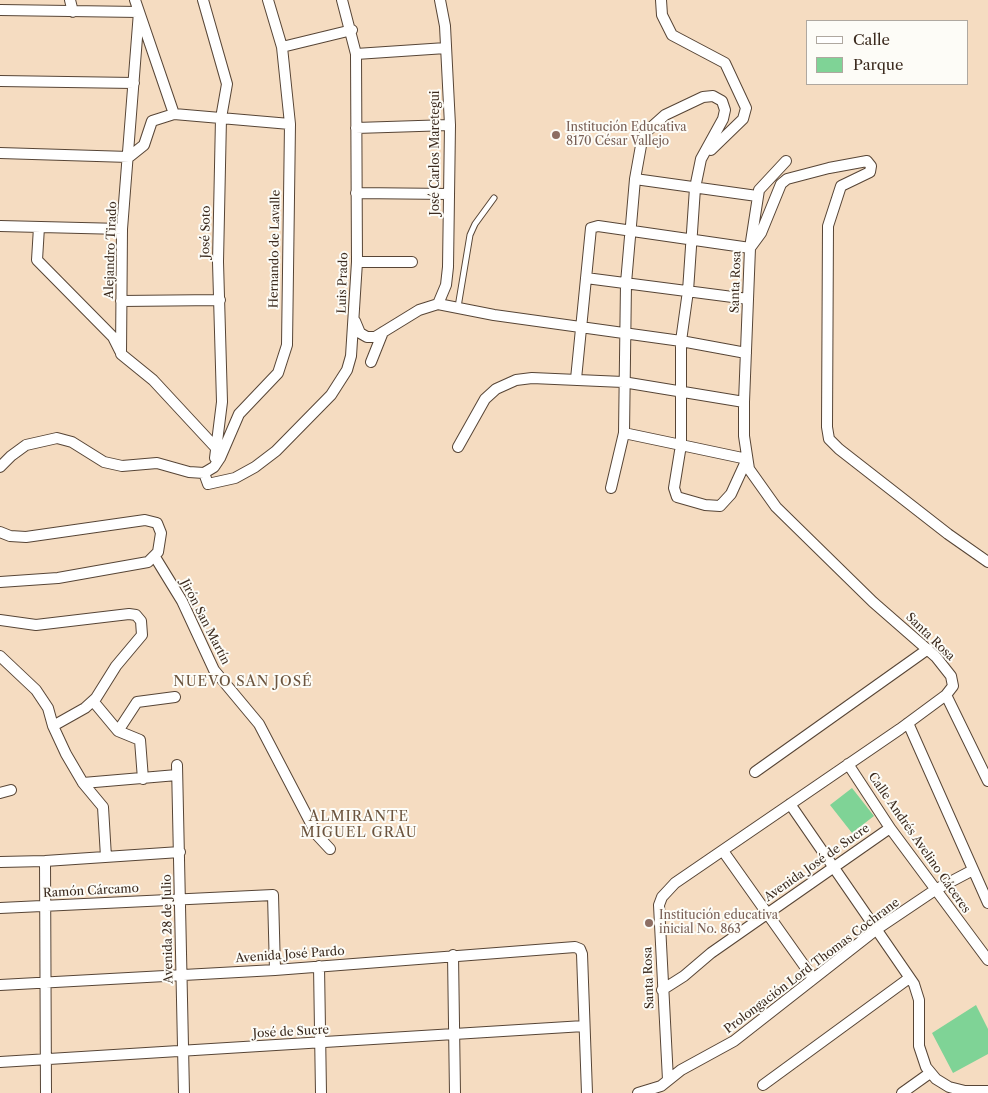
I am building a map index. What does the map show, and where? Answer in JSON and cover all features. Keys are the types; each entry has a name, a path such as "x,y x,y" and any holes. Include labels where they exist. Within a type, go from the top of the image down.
{"street":[{"path":"70,0 73,12"},
{"name":"Alejandro Tirado","path":"135,0 174,114"},
{"name":"José Soto","path":"203,0 227,84 221,118 218,239 222,402 214,467"},
{"name":"Hernando de Lavalle","path":"214,467 224,450 239,414 271,383 278,373 287,345 290,124 282,47 268,0"},
{"name":"Luis Prado","path":"204,473 208,484 235,478 256,467 276,451 313,415 331,395 347,370 351,356 357,262 356,54 352,30 342,0"},
{"name":"José Carlos Maretegui","path":"438,304 446,285 448,267 450,125 446,48 440,0"},
{"path":"661,0 662,15 672,34 725,63 746,108 743,119 701,160"},
{"path":"0,10 138,12"},
{"name":"Alejandro Tirado","path":"121,354 122,229 129,157 138,12"},
{"path":"282,47 352,30"},
{"path":"356,54 446,48"},
{"path":"0,81 134,83"},
{"path":"611,488 624,433 623,382 626,282 635,179 642,140 646,132 665,115 708,95 722,101 725,110 723,119 701,160 695,188 688,291 681,341 681,445 674,488 677,497 705,505 720,506 731,494 747,458 681,445 624,433"},
{"path":"0,153 129,157 144,144 152,121 174,114 290,124"},
{"path":"356,128 450,125"},
{"name":"Santa Rosa","path":"668,1080 659,905 662,897 675,883 946,696 953,686 951,676 928,649 873,602 776,508 753,477 747,458 744,402 750,248 757,196 760,188 786,161"},
{"path":"576,379 591,228 598,226 750,248 761,233 780,184 787,179 829,168 867,161 870,163 870,172 841,186 828,223 827,427 829,439 948,534 988,562"},
{"path":"635,179 757,196"},
{"path":"356,193 449,194"},
{"path":"0,226 122,229"},
{"path":"40,227 37,260 113,337 121,354 160,386 217,449"},
{"path":"357,262 412,262"},
{"path":"586,278 748,299"},
{"path":"122,301 220,300"},
{"path":"354,320 360,333 367,337 375,336 419,310 438,304 494,315 681,341 746,353"},
{"path":"371,362 383,332"},
{"path":"458,447 478,409 496,389 516,380 532,378 623,382 744,402"},
{"path":"0,467 26,445 57,438 72,442 96,458 113,464 131,466 156,462 189,472 204,473 214,467"},
{"path":"0,532 10,536 26,537 152,520 157,523 161,533 161,546 155,557 138,565 58,578 0,582"},
{"name":"Jirón San Martín","path":"155,557 182,601 214,670 259,724 317,835 330,849"},
{"path":"0,620 36,625 129,614 136,615 141,620 142,635 116,666 93,700 85,708 53,726"},
{"path":"756,772 928,649"},
{"path":"0,656 36,690 48,708 53,726 84,783 103,808 106,858"},
{"path":"946,696 988,781"},
{"path":"118,731 138,702 176,697"},
{"path":"84,783 144,779 140,740 118,731 93,700"},
{"path":"908,723 988,903"},
{"name":"Calle Andrés Avelino Cáceres","path":"848,764 890,828 988,960"},
{"name":"Avenida 28 de Julio","path":"144,779 177,770 184,1093"},
{"path":"0,793 11,790"},
{"path":"790,804 877,929 918,992 919,1046 923,1060 930,1073 943,1083 956,1089 974,1092 988,1090"},
{"name":"Avenida José de Sucre","path":"662,990 684,976 711,954 833,866 890,828"},
{"path":"723,851 813,978"},
{"path":"0,862 45,862 180,852"},
{"path":"45,862 46,1093"},
{"name":"Prolongación Lord Thomas Cochrane","path":"638,1093 661,1086 681,1070 734,1041 877,929 935,890 973,870"},
{"name":"Ramón Cárcamo","path":"0,908 273,895 275,970"},
{"name":"Avenida José Pardo","path":"0,985 275,970 575,947 580,949 582,954 584,1026"},
{"path":"453,955 455,1093"},
{"path":"319,966 321,1093"},
{"path":"763,1085 908,978"},
{"path":"584,1026 587,1093"},
{"name":"José de Sucre","path":"0,1062 584,1026"},
{"path":"902,1093 930,1073"}],"lane":[{"path":"458,307 470,235 475,224 494,198"}],"green space":[{"path":"852,788 874,816 852,833 830,805"},
{"path":"976,1005 988,1029 988,1054 953,1073 932,1033"}],"place":[{"name":"Institución Educativa 8170 César Vallejo","path":"556,135"},
{"name":"Institución educativa inicial No. 863","path":"649,923"}],"district":[{"name":"NUEVO SAN JOSÉ","path":"243,682"},
{"name":"ALMIRANTE MIGUEL GRAU","path":"359,826"}]}
